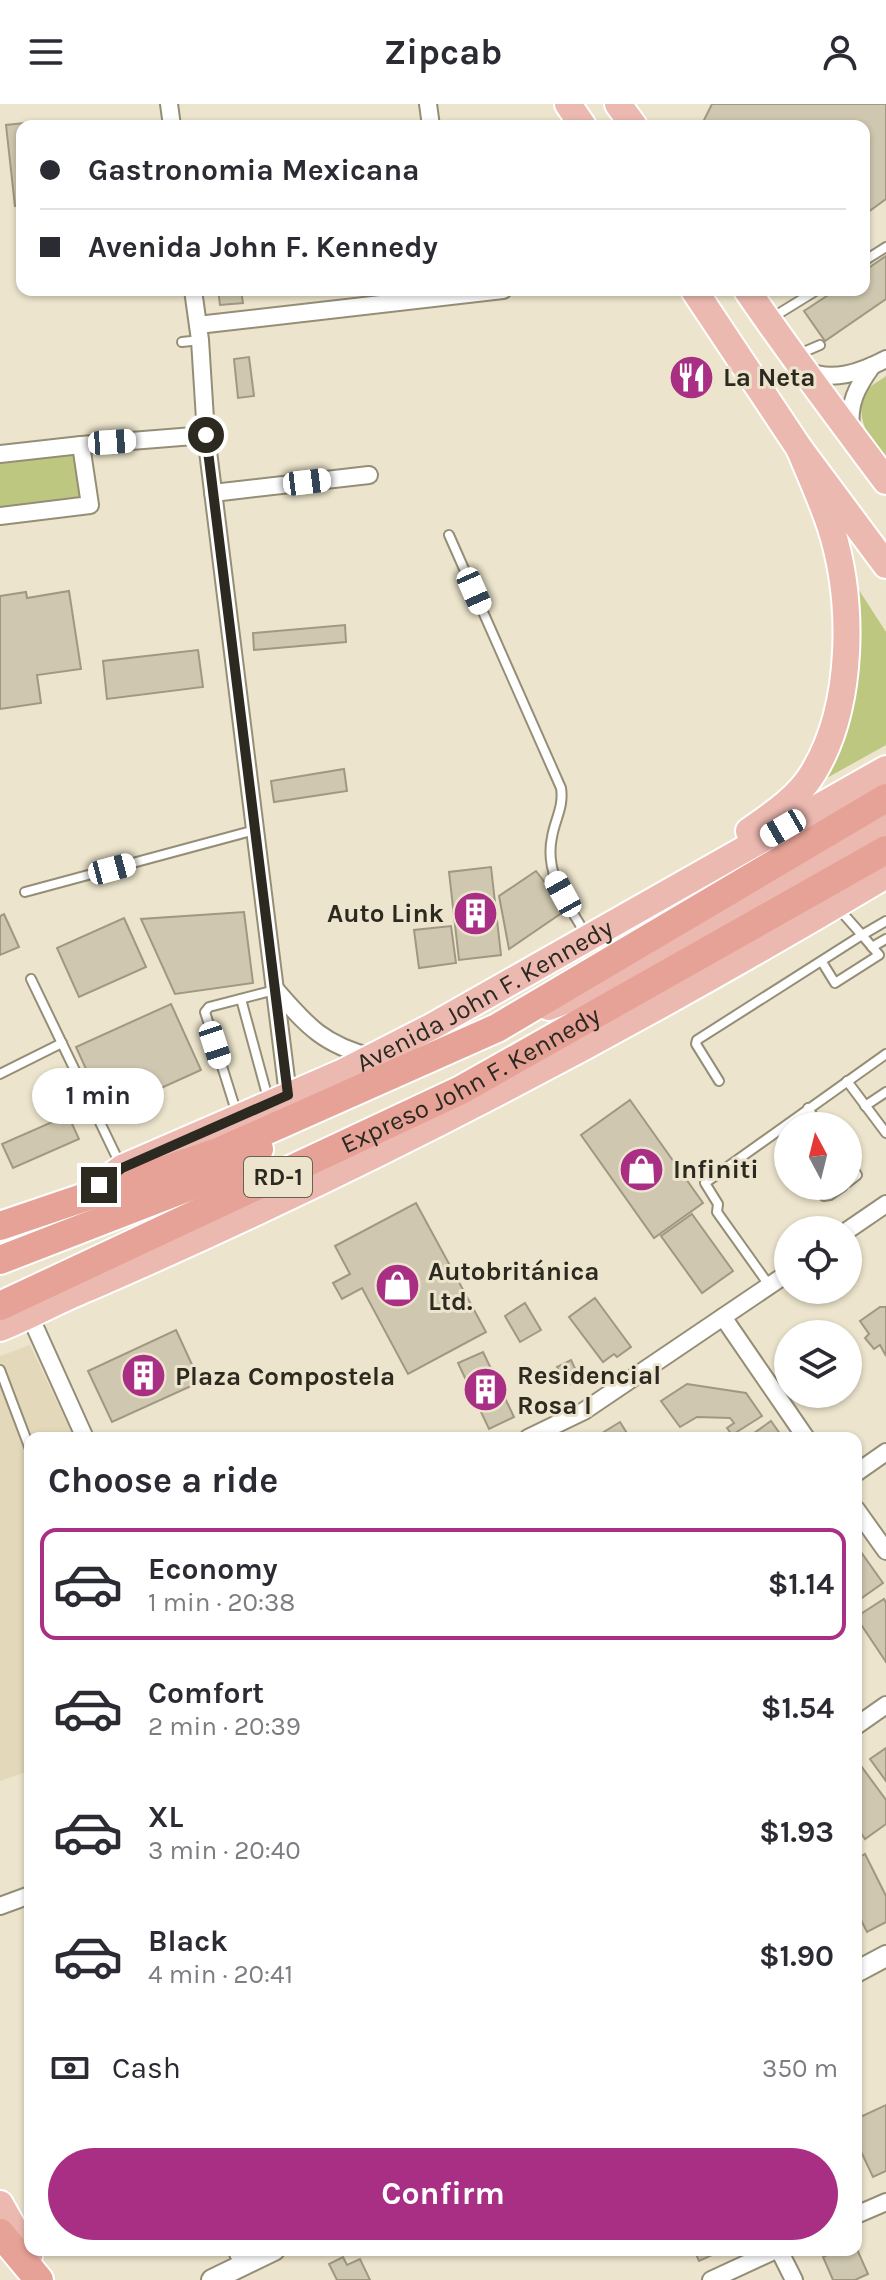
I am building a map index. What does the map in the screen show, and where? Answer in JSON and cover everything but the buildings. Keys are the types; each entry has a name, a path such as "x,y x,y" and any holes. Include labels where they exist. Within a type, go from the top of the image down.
{"highway":[{"name":"Expreso John F. Kennedy","path":"0,1226 218,1152 497,1028 886,798"},
{"name":"Expreso John F. Kennedy","path":"1,1313 461,1090 886,850"},
{"path":"0,1260 222,1174 317,1110"},
{"path":"1,1313 87,1288"},
{"path":"0,2233 41,2280"}],"main road":[{"path":"698,296 799,448 886,565"},
{"path":"751,296 796,362 886,481"},
{"path":"576,943 760,823 799,791 813,774 829,737 838,703 845,667 846,622 843,585 832,529 799,448"},
{"name":"Avenida John F. Kennedy","path":"76,1202 122,1168 279,1100 431,1027 886,769"},
{"path":"497,1028 632,974 886,823"},
{"name":"RD-1","path":"1,1313 30,1316 187,1246 425,1131 657,1008 886,875"},
{"path":"0,2204 24,2248"},
{"path":"28,2256 41,2280"}],"street":[{"path":"194,296 206,435 276,990 279,1100"},
{"path":"199,333 461,296"},
{"path":"796,362 823,376 835,376 879,363"},
{"path":"852,433 850,420 855,390 879,363"},
{"path":"0,454 206,435"},
{"path":"0,516 90,505 81,445"},
{"path":"213,493 369,475"},
{"path":"276,990 300,1018 336,1046 372,1057"},
{"path":"862,1220 886,1204"},
{"path":"540,1432 584,1411 774,1283"},
{"path":"30,1316 82,1432"},
{"path":"723,1317 802,1432"},
{"path":"862,1469 886,1452"},
{"path":"862,1517 886,1551"},
{"path":"862,1722 886,1705"},
{"path":"0,1906 24,1897"},
{"path":"862,1969 886,1956"},
{"path":"862,2212 886,2202"},
{"path":"711,2280 765,2256"},
{"path":"781,2256 794,2280"},
{"path":"212,2280 236,2258"}],"lane":[{"path":"768,321 808,296"},
{"path":"182,342 199,333"},
{"path":"796,362 820,345"},
{"path":"449,535 561,788 563,802 552,837 551,873 576,943"},
{"path":"25,892 256,830"},
{"path":"822,962 835,983 878,957 836,905"},
{"path":"719,1081 696,1044 697,1040 886,921"},
{"path":"872,947 886,939"},
{"path":"31,979 122,1168"},
{"path":"239,1118 205,1012 209,1007 276,990"},
{"path":"241,999 279,1100"},
{"path":"0,1074 62,1043"},
{"path":"770,1286 717,1212 718,1204 705,1183 886,1054"},
{"path":"847,1081 886,1133"},
{"path":"865,1106 886,1092"},
{"path":"808,1108 810,1112"},
{"path":"0,1370 24,1433"}],"shaded area":[{"path":"30,1345 71,1432 24,1432 24,1773 0,1781 0,1356"}],"green space":[{"path":"886,376 886,460 864,426 861,406 869,388"},
{"path":"75,452 81,499 0,509 0,461"},
{"path":"855,584 886,632 886,745 816,784"}],"place":[{"name":"La Neta","path":"692,377"},
{"name":"Auto Link","path":"475,913"},
{"name":"Infiniti","path":"642,1169"},
{"name":"Autobritánica Ltd.","path":"397,1286"},
{"name":"Plaza Compostela","path":"144,1376"},
{"name":"Residencial Rosa I","path":"486,1390"}],"route":[{"path":"99,1185 122,1168 288,1095 206,435"}]}
